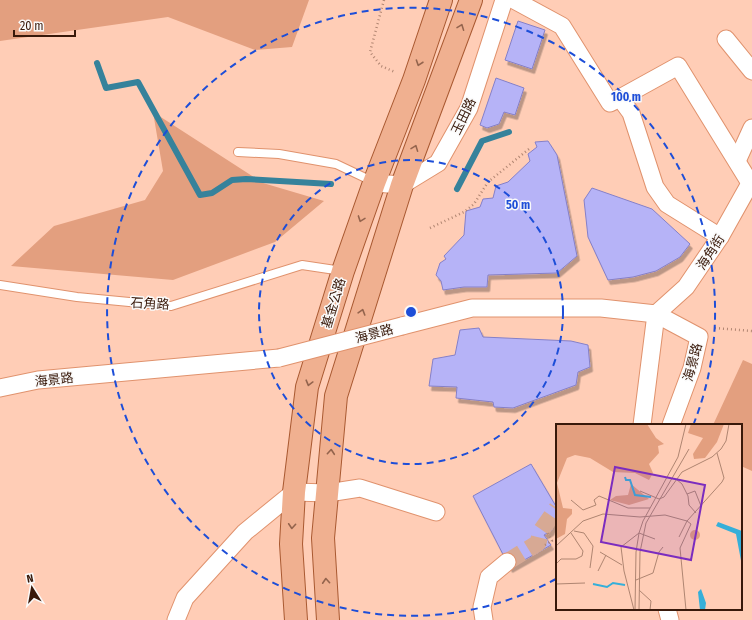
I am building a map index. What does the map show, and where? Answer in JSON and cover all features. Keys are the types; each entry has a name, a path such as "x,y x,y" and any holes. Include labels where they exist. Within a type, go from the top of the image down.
{"main road":[{"name":"基金公路","path":"296,620 291,544 294,492 307,387 343,271 374,183 414,80 441,0"},
{"path":"328,620 323,538 336,396 402,185 471,0"}],"street":[{"name":"玉田路","path":"402,185 438,163 469,108 504,0"},
{"path":"514,0 562,26 610,103 678,66 751,181"},
{"path":"726,39 752,71"},
{"path":"620,98 631,113 654,187 667,204 720,237"},
{"path":"737,161 752,128"},
{"name":"海角街","path":"656,314 686,287 720,237 751,181"},
{"path":"374,183 402,185"},
{"name":"海景路","path":"0,388 38,380 279,358 472,308 601,308 656,314 699,337 692,368 671,424"},
{"path":"642,424 656,314"},
{"path":"176,620 185,598 245,532 294,492 328,493 360,488 436,512"},
{"path":"484,620 482,607 489,577 508,562"},
{"path":"667,610 670,620"}],"lane":[{"path":"238,152 279,154 336,164 374,183"},
{"name":"石角路","path":"0,285 78,297 171,306 302,265 343,271"}],"path":[{"path":"384,0 370,52 381,66 414,80"},
{"path":"430,228 464,212 474,204 488,182 529,149"},
{"path":"699,337 714,328 752,331"},
{"path":"545,545 552,541 548,533"}],"shaded area":[{"path":"0,0 309,0 292,47 255,50 168,17 0,41"},
{"path":"153,112 263,183 324,201 275,242 173,280 11,266 54,226 145,200 163,171"},
{"path":"743,360 752,364 752,471 742,466 742,424 713,424"}],"building":[{"path":"518,21 545,30 532,69 505,60"},
{"path":"496,78 524,88 515,115 504,112 499,124 487,128 480,125"},
{"path":"548,141 557,155 577,256 557,273 488,275 487,287 464,287 443,290 441,281 436,275 440,263 446,259 444,256 464,235 466,211 480,207 483,199 493,198 496,186 508,182 530,161 528,154 537,147 535,142"},
{"path":"592,188 652,209 690,244 680,257 656,271 633,277 608,280 588,237 584,200"},
{"path":"479,328 483,337 571,341 588,345 590,367 578,372 576,385 513,408 494,407 493,402 456,398 457,387 429,386 433,359 455,355 460,330"},
{"path":"531,464 556,506 556,519 551,531 544,535 551,545 510,568 473,496"}],"waterway":[{"path":"97,63 106,88 138,82 200,195 212,193 232,180 246,179 331,184"},
{"path":"457,189 482,141 509,132"}],"tunnel":[{"path":"507,562 538,543 541,531 556,509"}]}
